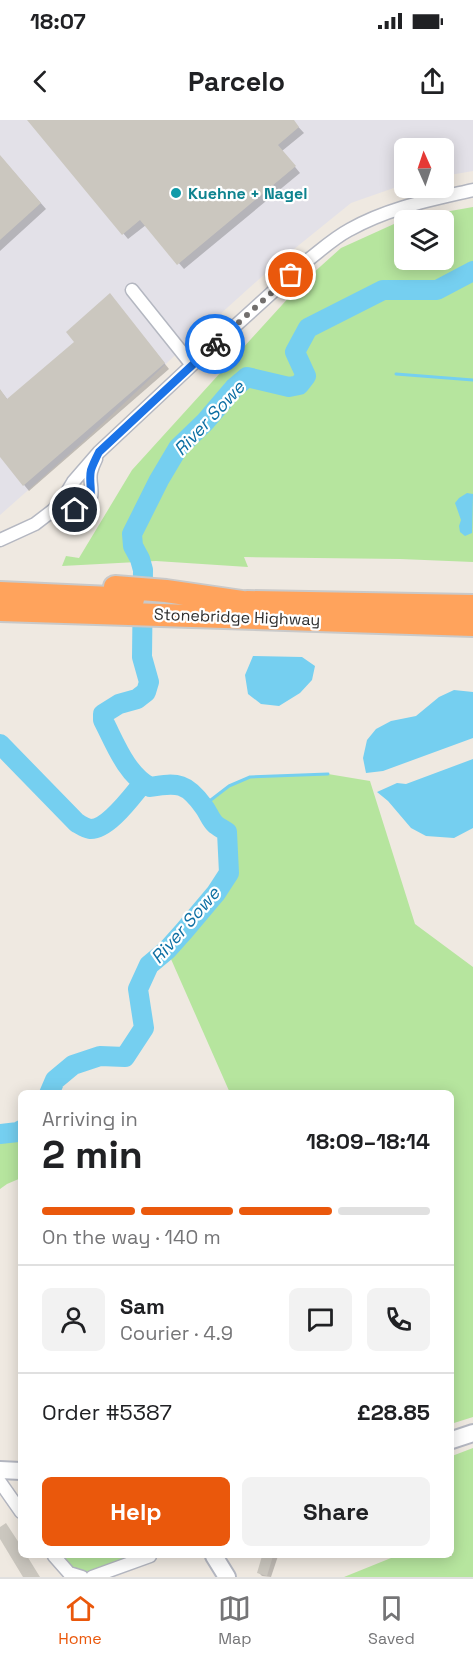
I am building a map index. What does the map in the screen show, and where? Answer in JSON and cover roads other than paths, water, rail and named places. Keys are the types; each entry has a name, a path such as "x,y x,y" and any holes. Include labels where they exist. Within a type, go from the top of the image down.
{"highway":[{"path":"0,578 119,605"},
{"name":"Stonebridge Highway","path":"0,593 119,605"},
{"name":"Stonebridge Highway","path":"168,602 473,625"},
{"name":"Stonebridge Highway","path":"0,610 168,602 473,606"},
{"path":"0,621 119,605"}],"street":[{"path":"0,540 44,518 61,502 73,482 99,452 308,260 347,231 402,207 473,190"},
{"path":"132,290 192,365"},
{"path":"61,502 75,510 89,502 92,493 91,471 99,452"},
{"path":"454,1439 473,1433"},
{"path":"0,1470 18,1471"},
{"path":"0,1482 18,1508"},
{"path":"56,1558 69,1574 82,1577"},
{"path":"92,1577 144,1558"},
{"path":"215,1558 226,1577"}],"water":[{"path":"467,493 473,494 472,533 465,536 460,532 461,520 455,503"},
{"path":"253,656 302,657 315,666 312,680 300,693 279,706 261,704 248,694 245,675"},
{"path":"454,690 473,692 473,738 383,771 366,773 363,758 367,740 376,729 391,721 416,716 439,697"},
{"path":"473,759 473,828 454,838 426,836 411,828 388,801 377,792 397,783 406,784"}],"waterway":[{"name":"River Sowe","path":"51,1090 55,1080 73,1065 100,1056 125,1057 144,1028 138,989 149,965 184,931 216,893 229,873 227,832 215,824 198,799 187,789 175,785 150,787 134,774 122,757 103,720 103,714 119,704 137,699 146,692 149,682 142,657 143,570 133,546 132,534 159,480 178,448 247,377 289,387 299,385 306,376 295,352 308,328 383,290 437,290 473,271"},
{"path":"396,374 473,380"},
{"path":"0,744 77,823 88,829 97,828 112,818 143,783"},
{"path":"203,806 229,786 250,777 328,774"},
{"name":"River Sowe","path":"0,1134 18,1132"}],"place":[{"name":"Kuehne + Nagel","path":"176,193"}]}
